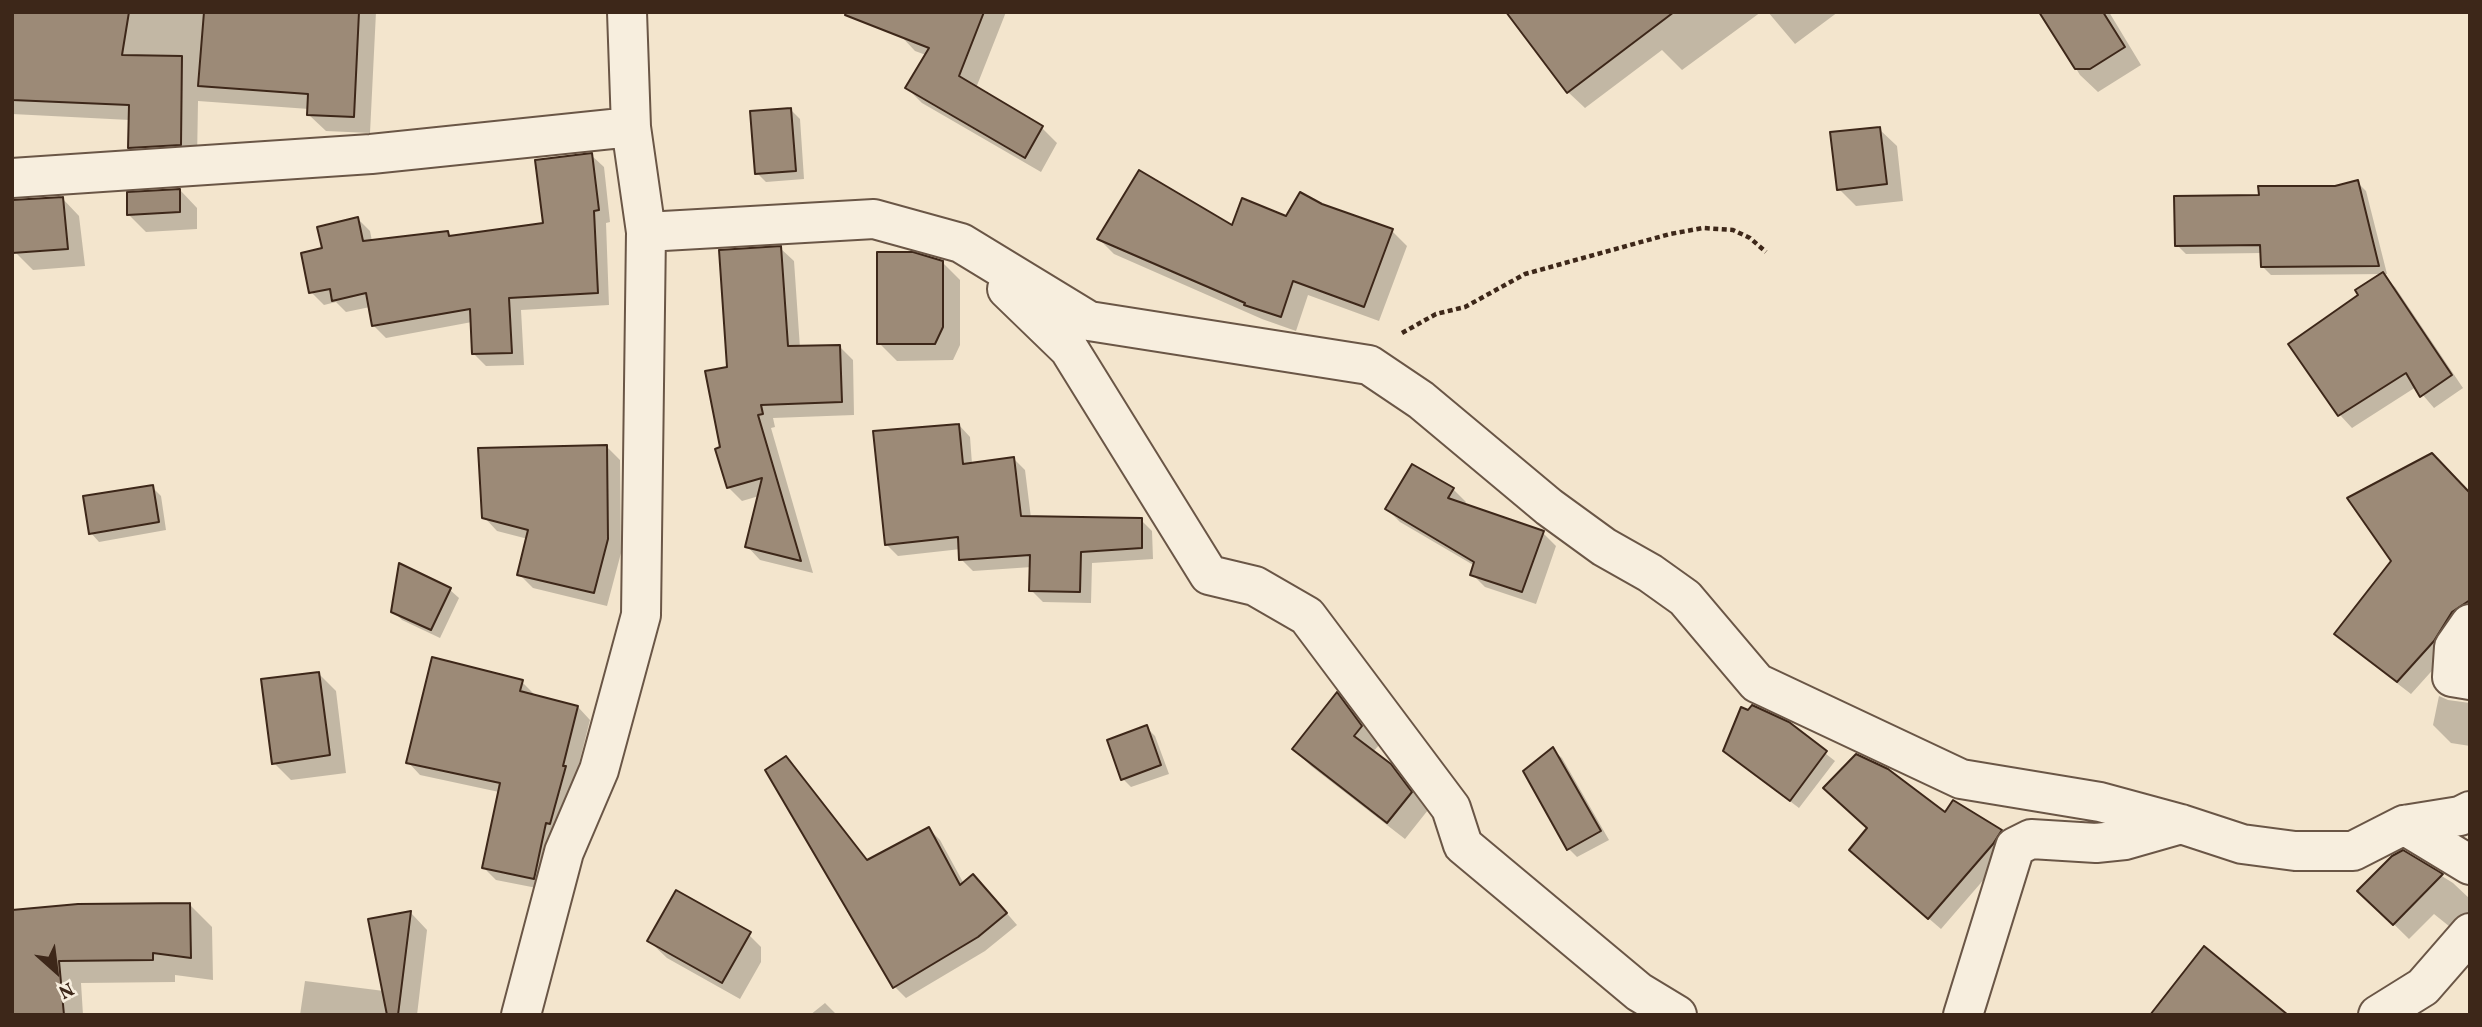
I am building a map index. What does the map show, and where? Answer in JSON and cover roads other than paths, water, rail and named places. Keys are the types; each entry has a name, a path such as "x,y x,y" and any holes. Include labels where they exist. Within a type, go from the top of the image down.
{"street":[{"path":"521,1015 564,852 599,770 641,615 646,232 631,127 627,12"},
{"path":"12,178 371,154 631,127"},
{"path":"646,232 874,219 961,243 1089,321 1368,365 1421,400 1549,508 1604,547 1650,573 1685,598 1756,683 1961,779 2100,802 2242,844 2295,851 2353,851 2404,825 2460,816 2470,811"},
{"path":"961,243 1069,349 1209,575 1255,586 1307,616 1451,808 1463,845 1639,992 1677,1015"},
{"path":"2470,624 2454,648 2452,677 2470,680"},
{"path":"1963,1015 2015,847 2031,839 2096,843 2125,840 2181,824"},
{"path":"2404,825 2470,865"},
{"path":"2378,1015 2423,987 2470,933"}]}
